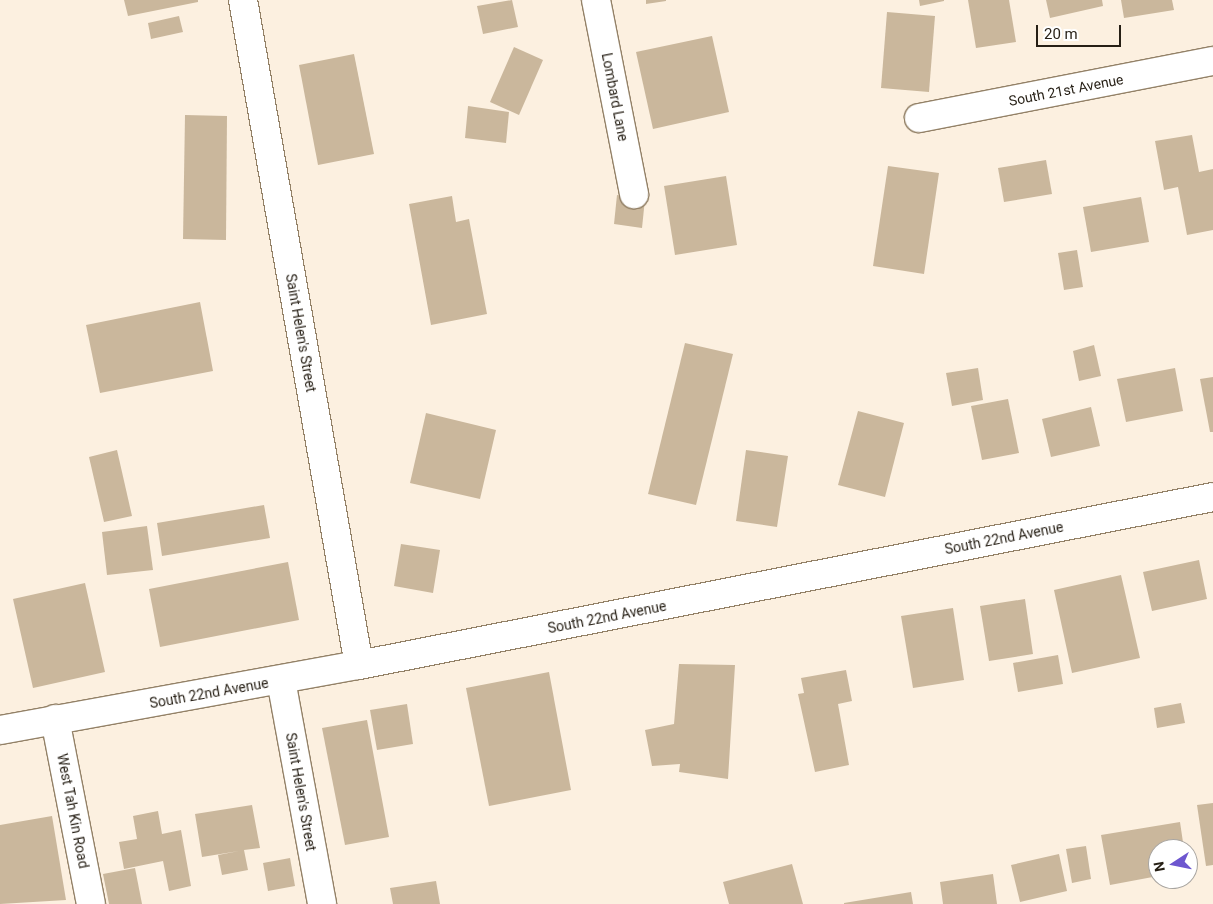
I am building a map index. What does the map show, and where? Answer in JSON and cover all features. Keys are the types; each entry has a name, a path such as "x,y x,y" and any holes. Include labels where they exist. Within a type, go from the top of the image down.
{"street":[{"name":"Saint Helen's Street","path":"243,0 359,666"},
{"name":"Lombard Lane","path":"596,0 634,194"},
{"name":"South 21st Avenue","path":"919,118 1213,62"},
{"name":"South 22nd Avenue","path":"0,730 359,666 1213,497"},
{"name":"Saint Helen's Street","path":"281,680 322,904"},
{"name":"West Tah Kin Road","path":"55,719 90,904"}],"building":[{"path":"124,0 198,0 198,2 128,16"},
{"path":"512,0 518,27 483,34 477,6"},
{"path":"646,0 666,0 666,1 646,4"},
{"path":"919,0 944,0 944,1 920,6"},
{"path":"968,0 1009,0 1016,42 976,48"},
{"path":"1046,0 1102,0 1103,6 1050,18"},
{"path":"1121,0 1172,0 1174,10 1124,18"},
{"path":"887,12 935,16 929,92 881,88"},
{"path":"179,16 183,32 151,39 148,23"},
{"path":"712,36 729,112 653,129 636,52"},
{"path":"514,47 543,60 519,115 490,102"},
{"path":"354,54 374,154 318,165 299,65"},
{"path":"468,106 509,112 506,143 465,138"},
{"path":"185,115 227,116 226,240 183,239"},
{"path":"1192,135 1199,172 1213,169 1213,230 1187,235 1178,187 1164,190 1155,141"},
{"path":"1046,160 1052,194 1004,202 998,168"},
{"path":"888,166 939,173 924,274 873,266"},
{"path":"726,176 737,245 675,255 664,186"},
{"path":"617,195 645,199 642,228 614,224"},
{"path":"452,196 456,222 469,219 487,314 431,325 409,204"},
{"path":"1141,197 1149,242 1091,252 1083,207"},
{"path":"1077,250 1083,287 1064,290 1058,253"},
{"path":"200,302 213,371 100,393 86,325"},
{"path":"685,343 733,354 696,505 648,494"},
{"path":"1094,345 1101,376 1079,381 1073,351"},
{"path":"978,368 983,400 952,406 946,373"},
{"path":"1175,368 1183,411 1126,422 1117,379"},
{"path":"1213,377 1213,432 1210,432 1200,379"},
{"path":"1008,399 1019,453 982,460 971,406"},
{"path":"1091,407 1100,446 1051,457 1042,419"},
{"path":"858,411 904,423 885,497 838,485"},
{"path":"426,413 496,430 480,499 410,483"},
{"path":"117,450 132,516 104,522 89,457"},
{"path":"746,450 788,456 777,527 736,521"},
{"path":"264,505 270,538 162,556 157,523"},
{"path":"147,526 153,570 107,575 102,532"},
{"path":"401,544 440,550 433,593 394,586"},
{"path":"1199,560 1207,599 1152,611 1143,572"},
{"path":"288,562 299,620 160,647 149,589"},
{"path":"1121,575 1140,658 1072,673 1054,590"},
{"path":"85,583 105,672 33,688 13,599"},
{"path":"1025,599 1033,654 989,661 980,606"},
{"path":"953,608 964,680 913,688 901,616"},
{"path":"1058,655 1063,684 1018,692 1013,663"},
{"path":"679,664 735,665 728,779 679,772 680,764 652,766 645,730 674,724"},
{"path":"846,670 852,701 838,704 849,765 815,772 798,694 804,693 801,678"},
{"path":"549,672 571,790 489,806 466,688"},
{"path":"1181,703 1185,723 1157,728 1154,708"},
{"path":"407,704 413,744 377,750 370,710"},
{"path":"367,720 389,837 345,845 322,728"},
{"path":"1213,803 1213,865 1206,866 1197,805"},
{"path":"252,805 260,848 244,850 248,870 222,875 218,855 239,851 202,857 195,814"},
{"path":"158,811 162,834 181,830 191,886 169,891 163,861 124,869 119,842 137,839 133,816"},
{"path":"52,816 66,900 0,904 0,825"},
{"path":"1180,822 1183,839 1148,839 1148,878 1110,885 1101,835"},
{"path":"1086,846 1091,879 1072,883 1066,849"},
{"path":"1059,854 1067,891 1020,902 1011,865"},
{"path":"290,858 295,886 268,891 263,863"},
{"path":"792,864 803,904 729,904 723,882"},
{"path":"135,868 142,904 109,904 103,874"},
{"path":"993,874 997,904 943,904 940,882"},
{"path":"436,881 440,904 393,904 390,888"},
{"path":"911,892 913,904 844,904 844,903"}]}
